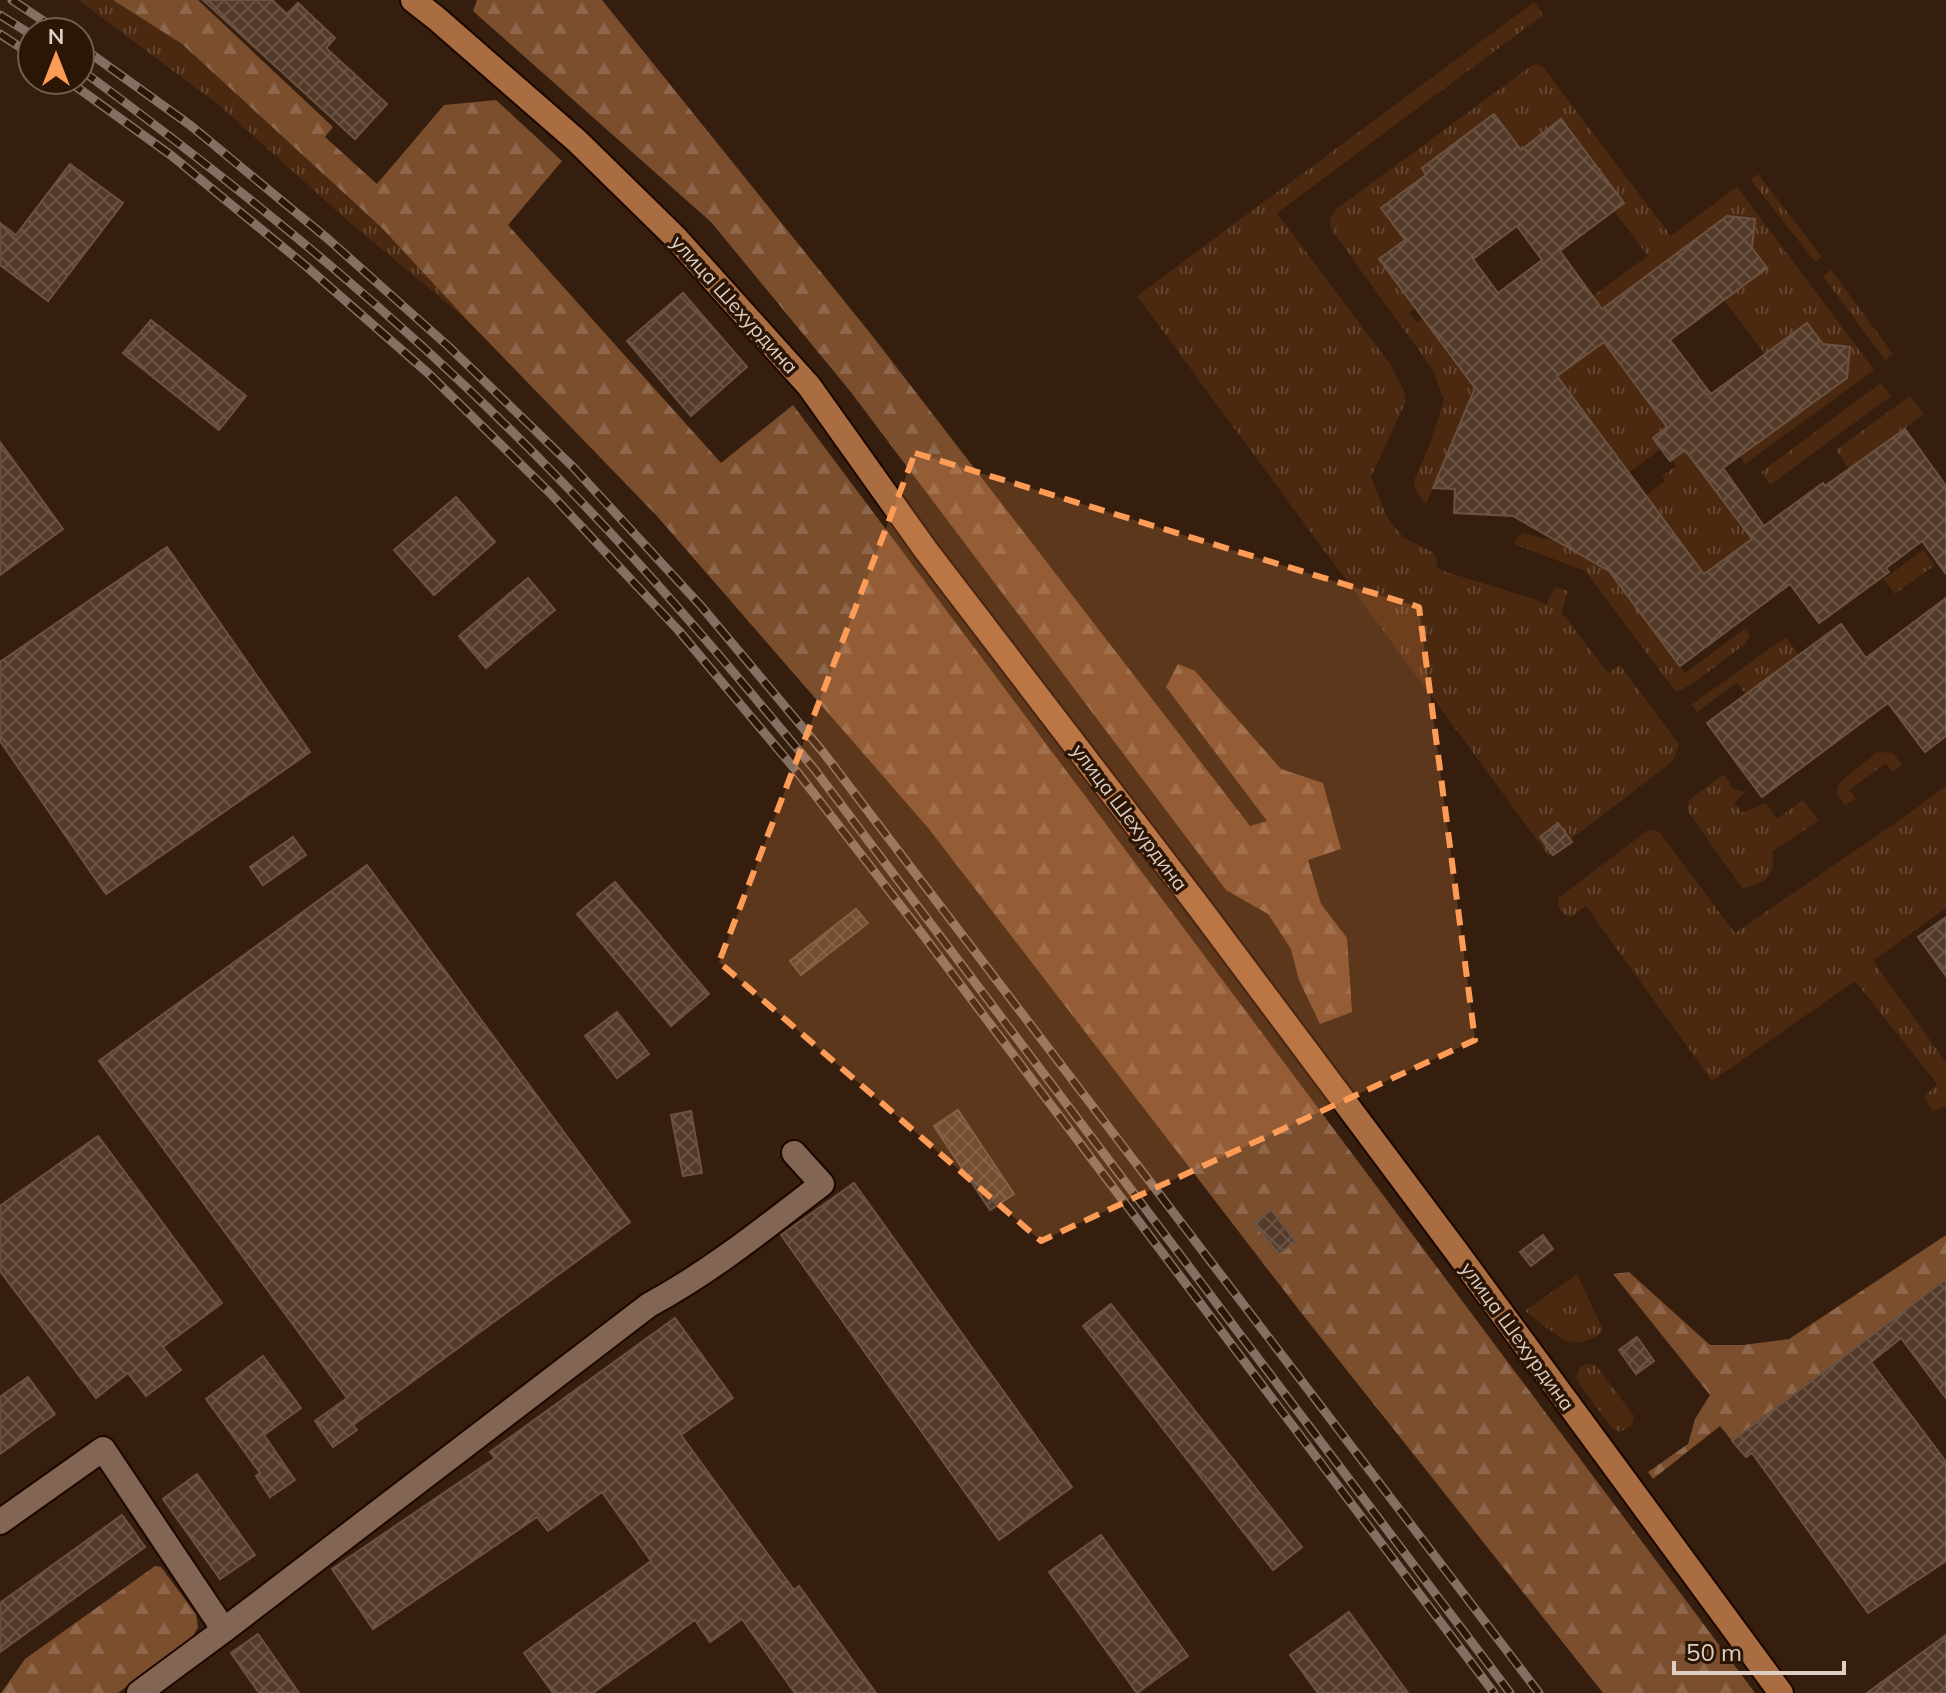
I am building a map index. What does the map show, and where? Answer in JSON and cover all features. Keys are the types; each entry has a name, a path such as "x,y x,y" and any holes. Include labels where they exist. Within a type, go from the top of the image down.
{"main road":[{"name":"улица Шехурдина","path":"413,0 588,152 675,237 809,386 925,549 1209,920 1781,1693"}],"street":[{"path":"139,1693 649,1305 687,1284 746,1244 822,1184 794,1153"},
{"path":"0,1522 103,1449 224,1630"}],"highlighted area":[{"path":"915,453 1419,607 1475,1040 1041,1241 719,962"}],"green space":[{"path":"78,0 113,0 182,44 382,228 467,320 348,221 219,105"},
{"path":"113,0 198,0 333,127 325,137 377,184 444,105 496,100 562,161 508,225 721,463 793,405 1755,1693 1603,1693 1299,1310 929,829 656,515 382,228 182,44"},
{"path":"477,0 602,0 874,338 1250,826 1267,821 1166,687 1178,664 1195,671 1281,769 1323,783 1341,849 1308,860 1321,904 1347,938 1352,1012 1320,1024 1299,980 1291,949 1268,914 1226,890 850,391 711,222 473,11"},
{"path":"1534,2 1543,15 1277,213 1390,364 1404,391 1406,401 1371,477 1388,519 1403,537 1434,553 1436,566 1443,571 1546,605 1555,587 1568,591 1561,614 1608,673 1620,665 1679,744 1673,761 1570,840 1558,824 1540,837 1552,854 1549,856 1137,296"},
{"path":"1534,64 1543,67 1671,236 1737,187 1874,370 1745,464 1739,455 1847,378 1850,348 1823,344 1807,323 1765,354 1724,300 1767,268 1752,248 1755,219 1727,217 1603,309 1593,296 1648,256 1614,211 1624,203 1562,120 1521,150 1494,114 1422,168 1426,175 1382,208 1405,240 1379,259 1415,307 1409,313 1417,323 1423,319 1475,388 1426,504 1416,491 1414,481 1444,400 1433,370 1333,232 1331,218 1335,210"},
{"path":"1758,174 1822,257 1815,262 1751,180"},
{"path":"1831,270 1893,354 1885,360 1823,276"},
{"path":"1604,341 1667,427 1653,438 1661,449 1628,473 1557,376"},
{"path":"1881,383 1891,396 1770,485 1761,472"},
{"path":"1910,396 1924,414 1849,469 1836,450"},
{"path":"1685,450 1752,539 1704,574 1645,496 1665,481 1662,476 1676,466 1672,459"},
{"path":"1523,533 1559,542 1609,571 1685,673 1746,628 1750,636 1745,644 1692,684 1676,692 1585,571 1514,544"},
{"path":"1923,550 1935,565 1895,594 1884,579"},
{"path":"1786,637 1799,655 1746,694 1737,683 1697,712 1691,705"},
{"path":"1877,752 1893,753 1902,765 1893,772 1886,763 1849,790 1856,799 1845,805 1836,794 1839,783"},
{"path":"1725,775 1733,789 1745,792 1734,803 1742,813 1766,803 1777,819 1803,800 1819,820 1772,852 1773,867 1767,878 1742,888 1687,810 1689,800"},
{"path":"1946,786 1946,908 1873,961 1946,1062 1946,1106 1933,1111 1924,1097 1937,1084 1855,981 1712,1081 1586,906 1571,917 1559,908 1558,898 1648,830 1659,832 1735,933"},
{"path":"1946,1235 1946,1279 1732,1441 1720,1426 1653,1479 1648,1472 1688,1444 1695,1419 1710,1395 1613,1274 1629,1272 1710,1345 1743,1345 1789,1339"},
{"path":"1577,1274 1603,1330 1582,1342 1568,1341 1525,1311"},
{"path":"1586,1364 1596,1365 1634,1416 1632,1425 1620,1432 1611,1427 1576,1379 1579,1368"},
{"path":"155,1566 161,1567 196,1614 198,1627 193,1636 118,1693 1,1693 25,1659"}],"building":[{"path":"203,0 272,0 287,14 298,3 335,38 326,48 387,104 355,139"},
{"path":"1494,114 1521,150 1561,119 1624,203 1560,251 1602,309 1727,216 1755,219 1752,248 1767,268 1670,340 1711,394 1807,323 1823,344 1850,347 1847,378 1723,468 1764,526 1905,429 1946,486 1946,574 1922,541 1886,568 1889,572 1819,623 1790,584 1680,666 1609,571 1513,516 1454,513 1455,489 1433,488 1475,388 1379,259 1405,240 1381,208 1426,175 1422,168","holes":["1517,226 1542,260 1498,293 1473,259","1604,342 1667,427 1653,438 1670,461 1685,450 1752,539 1704,574 1557,376"]},
{"path":"70,164 123,203 48,301 0,265 0,223 16,235"},
{"path":"683,293 747,367 691,416 627,341"},
{"path":"151,320 246,396 219,430 123,353"},
{"path":"0,442 63,529 0,575"},
{"path":"456,497 495,542 434,595 394,550"},
{"path":"167,547 310,752 106,894 0,741 0,662"},
{"path":"528,578 555,610 486,668 459,636"},
{"path":"1946,598 1946,736 1925,752 1888,703 1762,797 1707,723 1841,624 1866,658"},
{"path":"1558,823 1572,842 1553,855 1540,837"},
{"path":"293,837 306,855 263,885 250,867"},
{"path":"367,865 630,1222 353,1425 357,1430 333,1447 315,1421 347,1398 99,1061"},
{"path":"615,882 709,994 671,1026 577,914"},
{"path":"856,909 868,923 801,975 790,961"},
{"path":"1946,917 1946,976 1918,937"},
{"path":"617,1012 649,1054 617,1078 585,1036"},
{"path":"958,1110 1014,1194 990,1210 934,1126"},
{"path":"691,1111 702,1173 683,1176 671,1115"},
{"path":"98,1136 222,1303 163,1347 181,1370 146,1396 128,1373 96,1398 0,1271 0,1206"},
{"path":"854,1183 1072,1487 999,1540 781,1235"},
{"path":"1271,1210 1295,1241 1279,1254 1254,1223"},
{"path":"1543,1235 1553,1249 1531,1266 1520,1252"},
{"path":"1946,1279 1946,1398 1901,1338 1871,1362 1946,1462 1946,1561 1868,1613 1752,1453 1746,1457 1732,1441"},
{"path":"1111,1304 1302,1547 1273,1570 1083,1326"},
{"path":"675,1318 733,1398 681,1435 794,1590 799,1586 876,1693 795,1693 742,1619 710,1642 695,1620 593,1693 553,1693 524,1653 651,1561 602,1492 548,1531 537,1517 373,1629 332,1569 495,1458 490,1452"},
{"path":"1637,1337 1654,1361 1636,1374 1619,1350"},
{"path":"263,1356 301,1408 264,1435 295,1480 270,1497 256,1476 260,1473 206,1399"},
{"path":"28,1377 55,1414 0,1454 0,1397"},
{"path":"197,1474 255,1555 220,1579 163,1499"},
{"path":"122,1515 145,1547 0,1652 0,1603"},
{"path":"1101,1535 1188,1656 1137,1693 1049,1572"},
{"path":"1349,1612 1408,1693 1318,1693 1290,1655"},
{"path":"258,1634 299,1693 259,1693 231,1653"},
{"path":"1946,1635 1946,1693 1867,1693"}],"railway":[{"path":"12,0 36,16"},
{"path":"0,15 16,25"},
{"path":"0,34 16,44"},
{"path":"96,57 190,125 328,239 448,346 573,467 701,606 823,752 1539,1693"},
{"path":"96,81 269,215 450,371 596,517 660,588 815,770 1510,1693"},
{"path":"89,96 172,156 307,267 429,374 550,493 679,631 798,773 914,923 1494,1693"}]}
